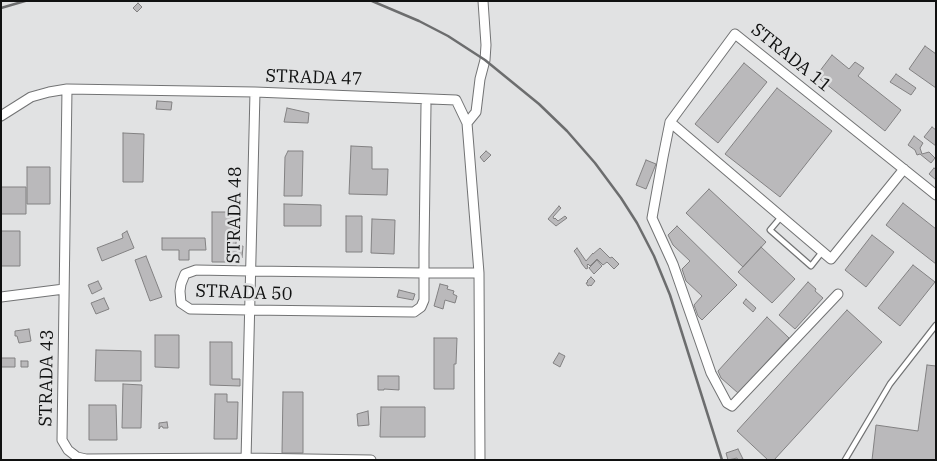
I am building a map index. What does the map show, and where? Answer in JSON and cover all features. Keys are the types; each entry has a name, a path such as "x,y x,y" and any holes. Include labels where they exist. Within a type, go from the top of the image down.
{"street":[{"path":"467,122 476,112 480,79 485,60 486,45 483,1"},
{"name":"STRADA 11","path":"670,122 735,34 936,195"},
{"name":"STRADA 47","path":"1,116 31,97 67,89 254,92 456,100 467,122 479,273"},
{"name":"STRADA 43","path":"67,89 62,440 68,450 77,457 86,459 371,460"},
{"name":"STRADA 48","path":"246,459 254,92"},
{"name":"STRADA 50","path":"426,105 424,273 424,300 421,307 414,312 249,310 190,309 181,303 180,291 185,274 196,270 424,273 479,273"},
{"path":"838,294 732,406 727,403 711,373 672,264 652,218 670,122 830,259 904,169"},
{"path":"479,273 480,460"},
{"path":"1,297 64,289"}],"lane":[{"path":"781,217 770,230 811,266 822,252"},
{"path":"845,460 890,384 936,325"}],"building":[{"path":"138,3 142,7 137,12 133,8"},
{"path":"925,46 936,54 936,88 909,69"},
{"path":"832,55 849,69 855,62 864,68 858,76 901,110 885,131 816,76"},
{"path":"744,63 767,82 718,143 695,124"},
{"path":"896,74 916,88 911,95 890,82"},
{"path":"777,88 832,131 780,197 725,154"},
{"path":"157,101 172,102 171,110 156,109"},
{"path":"287,108 309,113 308,123 284,122"},
{"path":"932,127 936,130 936,146 924,137"},
{"path":"123,133 144,134 143,182 123,182"},
{"path":"914,136 923,143 920,148 922,154 929,152 935,158 931,163 920,154 917,155 915,150 908,145"},
{"path":"351,146 372,147 372,169 388,169 387,195 349,194"},
{"path":"288,151 303,151 302,196 284,196 285,157"},
{"path":"486,151 491,155 484,162 480,157"},
{"path":"646,160 656,164 646,189 636,185"},
{"path":"27,167 50,167 50,204 27,204"},
{"path":"934,168 936,170 936,180 929,174"},
{"path":"1,187 26,187 26,214 1,214"},
{"path":"709,189 766,242 743,267 686,213"},
{"path":"903,203 936,229 936,264 886,225"},
{"path":"284,204 321,205 321,226 284,226"},
{"path":"559,206 561,208 553,217 554,219 558,221 565,216 567,218 556,226 548,219"},
{"path":"212,212 237,212 236,246 243,246 242,258 239,261 212,262"},
{"path":"346,216 362,216 362,252 346,252"},
{"path":"372,219 395,220 394,254 371,253"},
{"path":"677,226 737,285 702,320 698,316 694,305 702,296 686,281 682,269 690,261 673,245 668,235"},
{"path":"1,231 20,231 20,266 1,266"},
{"path":"127,231 134,248 102,261 97,248 123,238 122,234"},
{"path":"872,235 894,252 866,287 845,270"},
{"path":"162,238 205,238 206,250 189,250 189,260 179,260 179,250 162,250"},
{"path":"761,247 795,279 772,303 738,272"},
{"path":"577,248 586,261 600,248 619,264 614,269 607,262 603,265 597,259 590,266 588,264 586,269 574,251"},
{"path":"146,256 162,297 150,301 135,260"},
{"path":"597,260 602,266 594,274 589,268"},
{"path":"913,265 935,282 900,326 878,308"},
{"path":"591,277 595,281 591,286 588,286 586,283"},
{"path":"98,281 102,289 92,294 88,285"},
{"path":"808,282 823,298 795,329 779,315"},
{"path":"440,284 448,286 447,289 454,291 453,294 457,296 455,303 445,300 443,309 434,306"},
{"path":"399,290 415,294 413,300 397,297"},
{"path":"104,298 109,309 96,314 91,303"},
{"path":"746,299 756,308 753,312 743,303"},
{"path":"847,310 882,342 774,460 768,460 737,431"},
{"path":"767,317 789,338 738,393 721,378 718,371"},
{"path":"29,329 31,341 19,343 17,336 15,336 15,331"},
{"path":"155,335 179,335 179,368 155,367"},
{"path":"434,338 457,338 454,389 434,389"},
{"path":"210,342 232,342 232,379 240,379 240,386 210,385"},
{"path":"96,350 141,351 141,381 95,381"},
{"path":"559,353 565,356 560,367 553,363"},
{"path":"1,358 15,358 15,367 1,367"},
{"path":"21,361 28,361 28,367 21,367"},
{"path":"927,365 936,366 936,460 872,460 876,425 918,431"},
{"path":"378,376 399,376 399,390 378,390"},
{"path":"123,384 142,385 141,428 122,428"},
{"path":"283,392 303,392 303,453 282,453"},
{"path":"215,394 227,394 227,402 238,402 237,439 214,439"},
{"path":"89,405 116,405 117,440 89,440"},
{"path":"381,407 425,407 425,437 380,437"},
{"path":"368,411 369,425 358,426 357,414"},
{"path":"167,422 168,428 163,428 162,426 159,429 159,423"},
{"path":"738,449 743,459 728,460 726,453"}],"railway":[{"path":"1,8 25,1"},
{"path":"372,1 448,36 485,60 539,104 567,131 595,163 637,223 654,256 670,295 722,460"}]}
